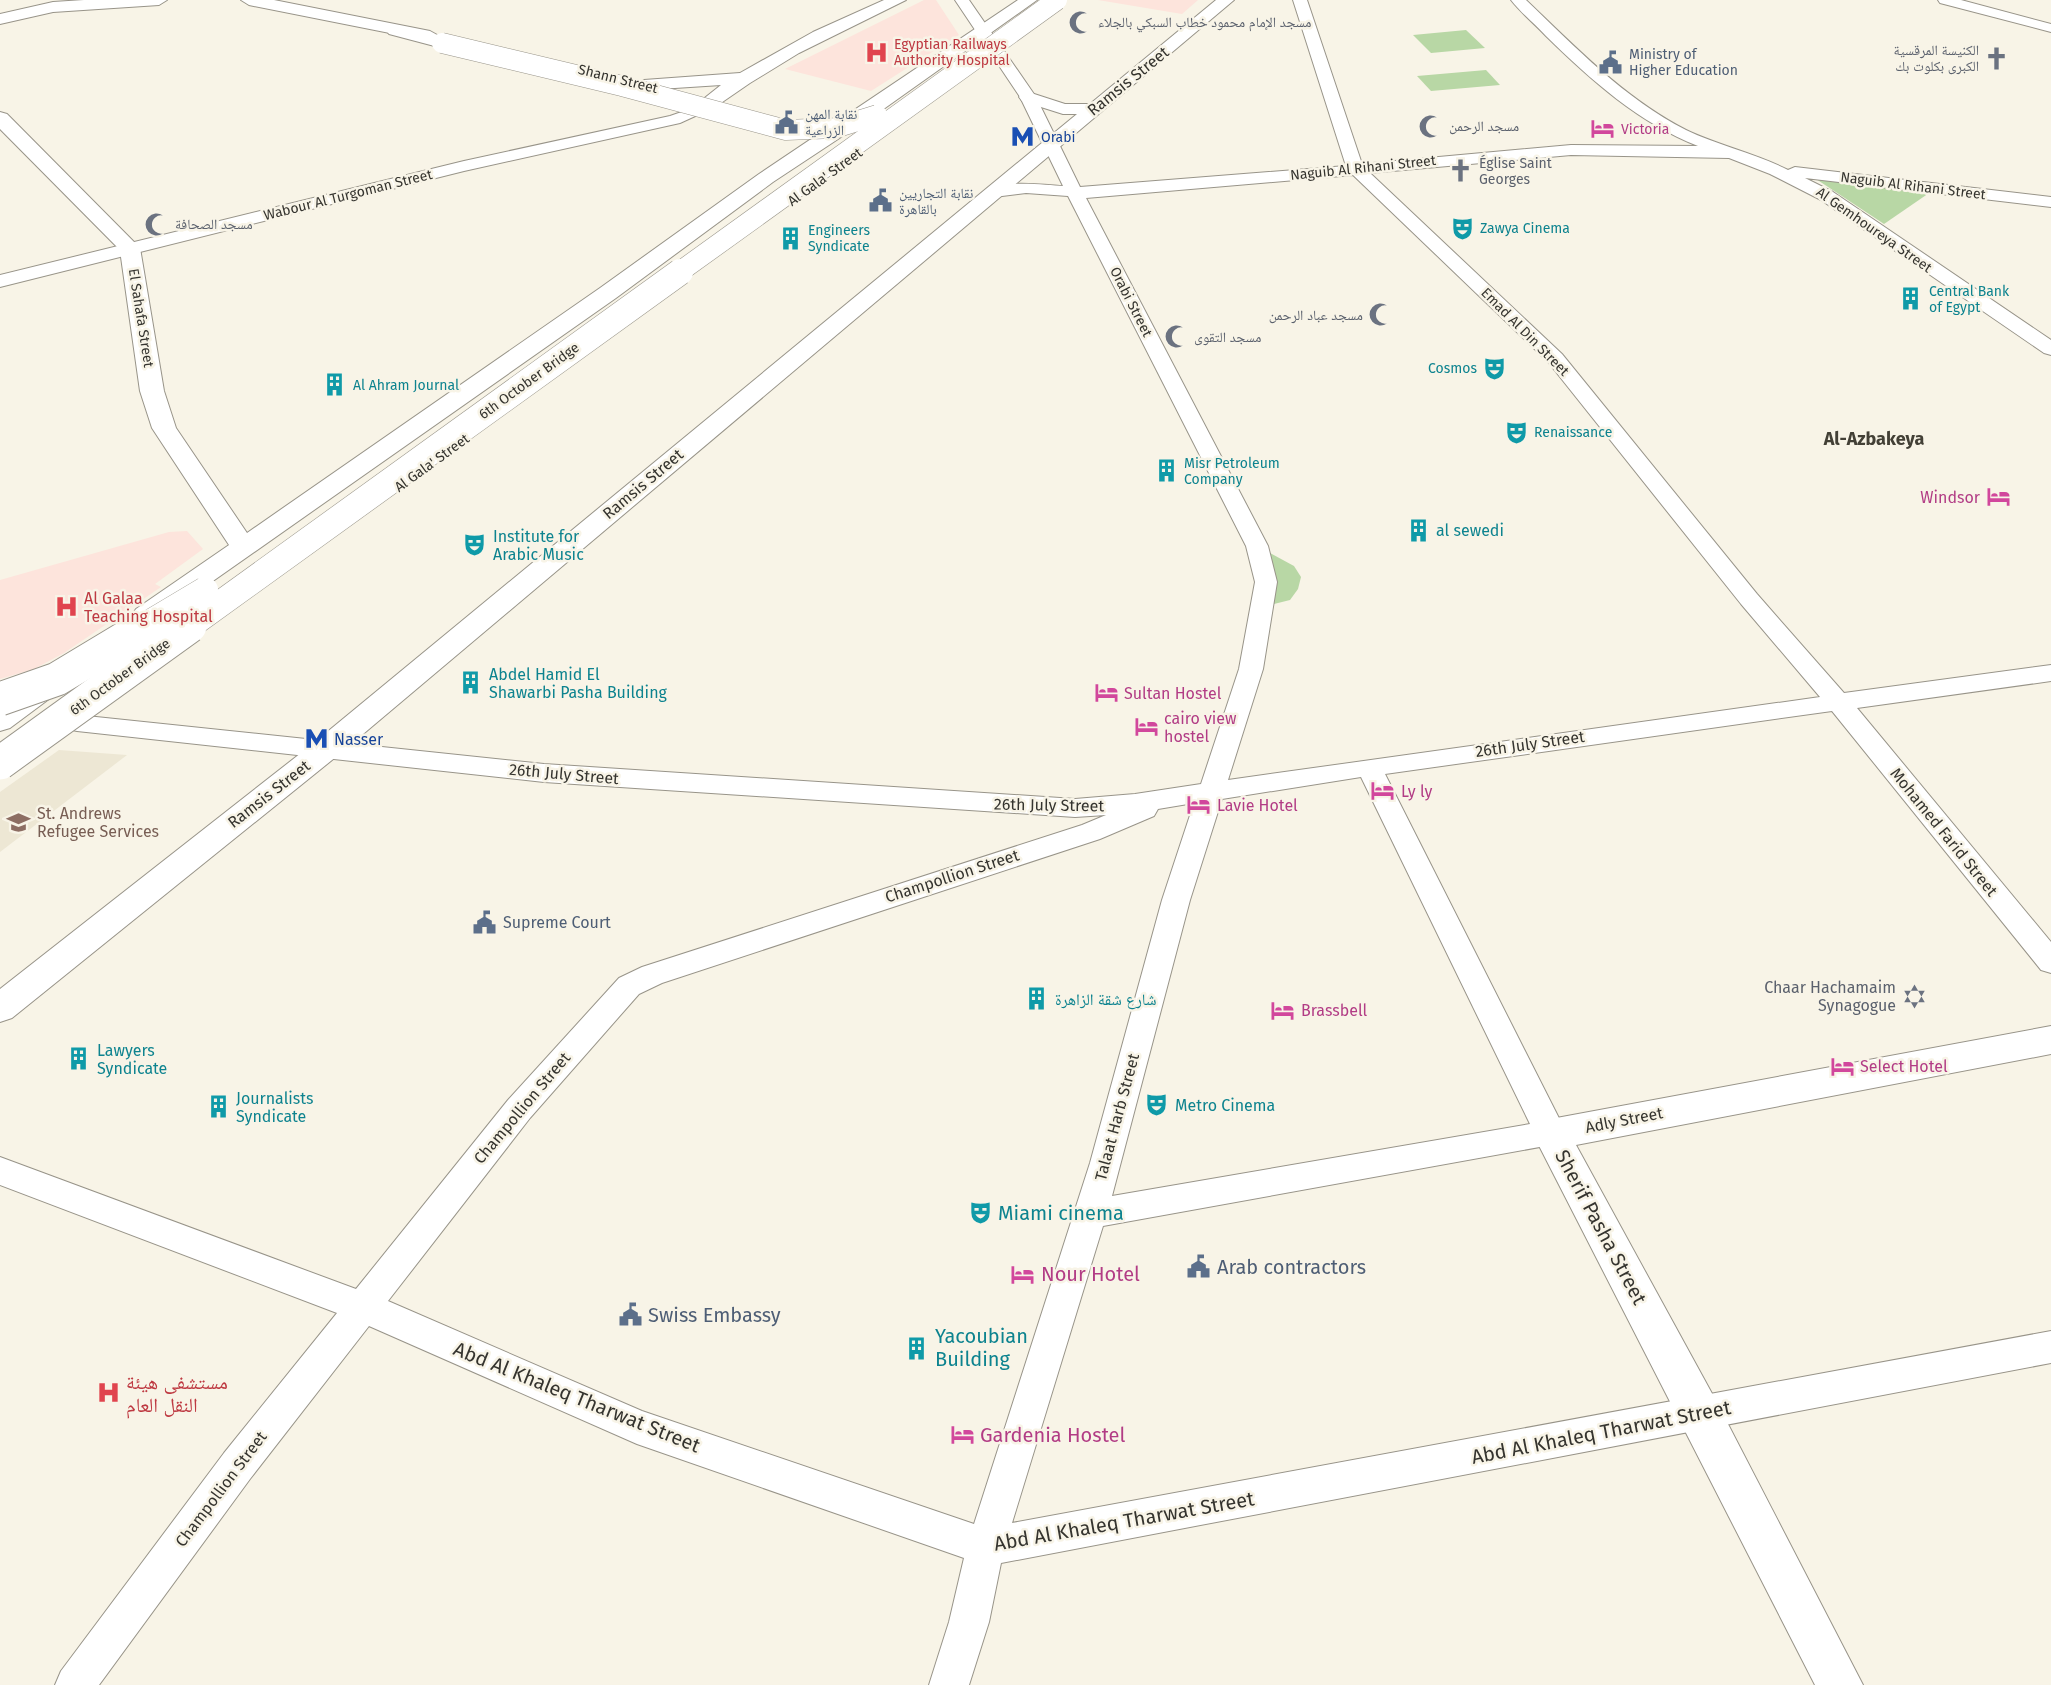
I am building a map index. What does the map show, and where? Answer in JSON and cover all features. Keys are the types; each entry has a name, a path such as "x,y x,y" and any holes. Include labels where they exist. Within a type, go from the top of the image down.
{"highway":[{"name":"6th October Bridge","path":"0,743 72,692 212,586 1036,0"},
{"name":"6th October Bridge","path":"0,763 1057,0"},
{"path":"395,30 622,86 786,130 835,128 877,115"},
{"path":"0,699 57,680 212,586"}],"main road":[{"path":"0,19 53,7 159,0"},
{"name":"Shann Street","path":"249,0 543,60 644,85 702,107"},
{"path":"290,9 317,0"},
{"path":"702,107 747,76 848,21 898,0"},
{"name":"Al Gala' Street","path":"0,721 243,546 608,293 766,178 827,139 1029,0"},
{"name":"Al Gala' Street","path":"0,779 722,250 1070,0"},
{"name":"Ramsis Street","path":"0,1008 326,749 1053,144 1092,109 1226,0"},
{"name":"Shann Street","path":"363,24 362,29 371,34 702,107 827,139 870,144"},
{"path":"644,85 706,83 747,76"},
{"path":"1028,98 1063,109 1092,109"},
{"name":"El Sahafa Street","path":"0,118 130,248 152,391 164,428 243,546"},
{"path":"0,693 68,670"},
{"name":"Adly Street","path":"1551,1134 2051,1040"},
{"name":"Sherif Pasha Street","path":"1551,1134 1700,1413 1840,1685"}],"street":[{"name":"Orabi Street","path":"962,0 1028,98 1053,144 1074,192 1261,556 1266,582 1260,617"},
{"name":"Emad Al Din Street","path":"1300,0 1355,168 1555,358 1749,599 1838,702"},
{"name":"Al Gemhoureya Street","path":"1518,0 1575,56 1646,114 1682,134 1776,170 1842,206 1957,287 2051,349"},
{"path":"1945,0 2051,28"},
{"name":"Wabour Al Turgoman Street","path":"0,281 464,166 674,120 702,107"},
{"name":"Naguib Al Rihani Street","path":"994,192 1026,188 1074,192 1180,186 1355,168 1571,150 1688,150 1733,153"},
{"name":"Naguib Al Rihani Street","path":"1776,170 2051,202"},
{"name":"Talaat Harb Street","path":"949,1685 969,1622 986,1547 1090,1214 1176,900 1251,669 1260,617"},
{"name":"26th July Street","path":"77,723 544,773 1044,807 1105,806 1369,766 2051,673"},
{"name":"Mohamed Farid Street","path":"1838,702 2051,962"},
{"name":"Sherif Pasha Street","path":"1369,766 1454,942 1551,1134"},
{"name":"Champollion Street","path":"75,1685 237,1466 546,1076 628,986 675,967 1091,832 1135,815 1165,798"},
{"name":"Adly Street","path":"1090,1214 1551,1134"},
{"name":"Abd Al Khaleq Tharwat Street","path":"0,1171 363,1307 637,1427 986,1547 2051,1347"}],"shaded area":[{"name":"Egyptian Railways Authority Hospital","path":"924,0 936,0 959,35 871,91 785,69"},
{"path":"1098,0 1198,0 1182,14"},
{"name":"Al Galaa Teaching Hospital","path":"187,531 203,549 155,584 161,587 64,653 34,669 0,679 0,580 169,532"},
{"name":"St. Andrews Refugee Services","path":"59,750 127,755 0,852 0,792"}],"green space":[{"path":"1466,30 1485,48 1431,53 1413,35"},
{"path":"1486,70 1500,85 1431,91 1417,76"},
{"path":"1813,177 1932,191 1884,224"},
{"path":"1270,553 1294,566 1301,577 1298,589 1290,600 1274,604"}],"place":[{"name":"مسجد الإمام محمود خطاب السبكي بالجلاء","path":"1080,22"},
{"name":"Egyptian Railways Authority Hospital","path":"876,52"},
{"name":"الكنيسة المرقسية الكبرى بكلوت بك","path":"1997,58"},
{"name":"Ministry of Higher Education","path":"1611,62"},
{"name":"نقابة المهن الزراعية","path":"787,122"},
{"name":"مسجد الرحمن","path":"1431,126"},
{"name":"Victoria","path":"1603,129"},
{"name":"Orabi","path":"1023,137"},
{"name":"Église Saint Georges","path":"1461,171"},
{"name":"نقابة التجاريين بالقاهرة","path":"881,201"},
{"name":"مسجد الصحافة","path":"157,224"},
{"name":"Zawya Cinema","path":"1462,228"},
{"name":"Engineers Syndicate","path":"790,238"},
{"name":"Central Bank of Egypt","path":"1911,299"},
{"name":"مسجد عباد الرحمن","path":"1381,315"},
{"name":"مسجد التقوى","path":"1176,337"},
{"name":"Cosmos","path":"1495,368"},
{"name":"Al Ahram Journal","path":"335,385"},
{"name":"Renaissance","path":"1516,432"},
{"name":"Misr Petroleum Company","path":"1166,471"},
{"name":"Windsor","path":"1998,497"},
{"name":"al sewedi","path":"1418,530"},
{"name":"Institute for Arabic Music","path":"475,545"},
{"name":"Al Galaa Teaching Hospital","path":"66,607"},
{"name":"Abdel Hamid El Shawarbi Pasha Building","path":"471,683"},
{"name":"Sultan Hostel","path":"1106,693"},
{"name":"cairo view hostel","path":"1146,727"},
{"name":"Nasser","path":"316,739"},
{"name":"Ly ly","path":"1383,791"},
{"name":"Lavie Hotel","path":"1199,805"},
{"name":"St. Andrews Refugee Services","path":"19,822"},
{"name":"Supreme Court","path":"485,922"},
{"name":"Chaar Hachamaim Synagogue","path":"1914,996"},
{"name":"شارع شقة الزاهرة","path":"1037,999"},
{"name":"Brassbell","path":"1283,1010"},
{"name":"Lawyers Syndicate","path":"79,1059"},
{"name":"Select Hotel","path":"1842,1066"},
{"name":"Metro Cinema","path":"1157,1105"},
{"name":"Journalists Syndicate","path":"218,1107"},
{"name":"Miami cinema","path":"980,1213"},
{"name":"Arab contractors","path":"1199,1267"},
{"name":"Nour Hotel","path":"1023,1274"},
{"name":"Swiss Embassy","path":"630,1315"},
{"name":"Yacoubian Building","path":"917,1348"},
{"name":"مستشفى هيئة النقل العام","path":"108,1393"},
{"name":"Gardenia Hostel","path":"962,1435"}],"district":[{"name":"Al-Azbakeya","path":"1874,439"}]}
